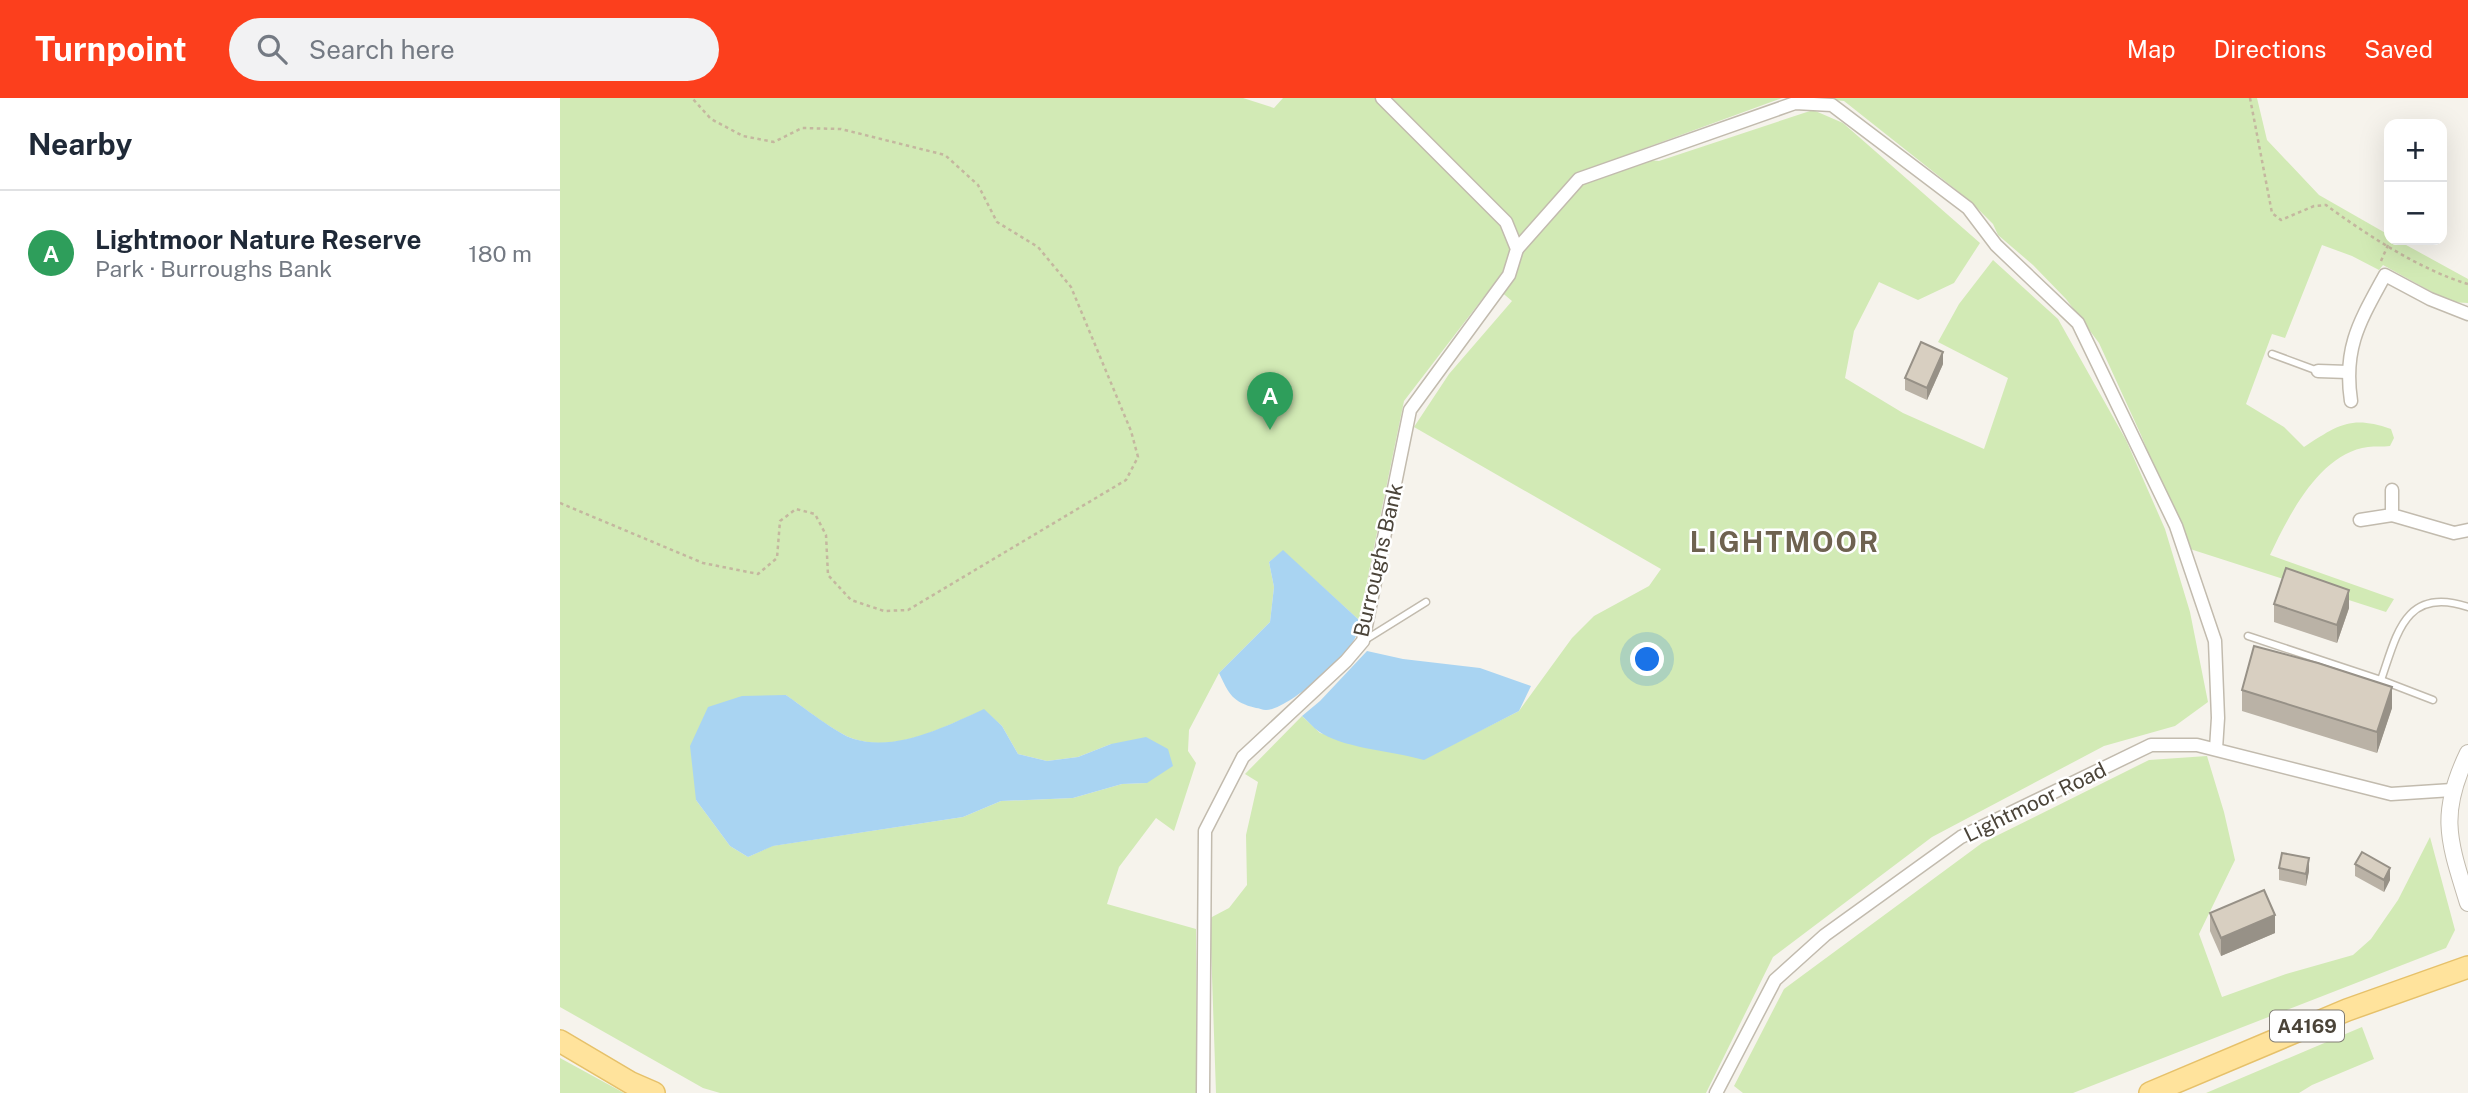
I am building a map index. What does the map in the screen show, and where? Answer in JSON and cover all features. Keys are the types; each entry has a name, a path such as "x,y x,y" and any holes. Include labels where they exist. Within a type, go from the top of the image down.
{"main road":[{"name":"A4169","path":"2150,1093 2347,1010 2468,967"},
{"path":"560,1041 631,1083 654,1093"}],"street":[{"path":"1382,98 1506,222 1517,249 1579,179 1795,103 1832,105 1968,208 1996,245 2078,323 2176,526 2215,640 2218,718 2216,749"},
{"name":"Burroughs Bank","path":"1203,1093 1205,831 1244,757 1346,661 1363,640 1410,410 1509,275 1517,249"},
{"path":"2351,401 2348,372 2358,325 2385,275 2430,299 2468,314"},
{"path":"2318,371 2348,372"},
{"path":"2392,490 2392,515"},
{"path":"2360,520 2392,515 2455,533 2468,530"},
{"name":"Lightmoor Road","path":"1718,1089 1775,980 1825,935 1961,838 2151,745 2197,745 2392,794 2452,790"},
{"path":"2468,753 2452,790 2449,818 2452,851 2468,903"}],"lane":[{"path":"2272,354 2318,371"},
{"path":"1363,640 1426,602"},
{"path":"2381,680 2406,617 2427,604 2444,602 2468,607"},
{"path":"2248,636 2433,700"}],"path":[{"path":"560,503 703,563 758,575 777,558 780,520 796,509 815,514 826,535 828,575 851,600 884,611 908,610 1126,480 1138,457 1131,431 1071,287 1038,247 997,222 978,185 946,155 841,130 802,128 774,142 743,136 710,119 692,98"},
{"path":"2250,98 2272,213 2281,220 2314,206 2326,205 2360,230 2421,265 2468,284"}],"green space":[{"path":"560,98 1243,98 1274,108 1283,98 1782,98 1637,151 1627,158 1659,161 1813,110 1843,123 1980,243 1954,283 1918,300 1879,282 1854,331 1845,378 1903,413 1984,449 2008,378 1938,342 1959,304 1993,260 2058,319 2126,440 2165,529 2190,612 2208,702 2175,726 2104,746 1932,837 1773,957 1706,1093 1216,1093 1210,918 1229,908 1247,885 1246,835 1258,782 1245,774 1302,716 1320,733 1424,759 1519,711 1572,638 1594,616 1649,586 1661,569 1414,427 1449,374 1512,301 1493,285 1404,401 1359,620 1283,551 1269,562 1274,587 1270,622 1219,673 1189,730 1188,751 1196,763 1174,831 1156,818 1119,867 1107,904 1196,929 1197,1093 720,1093 703,1088 560,1007","holes":["786,695 839,732 854,739 871,742 887,743 921,736 984,710 1002,726 1018,754 1047,761 1078,757 1111,744 1147,783 1122,784 1073,798 1001,801 963,817 772,846 748,857 730,846 696,800"]},
{"path":"1812,98 2257,98 2267,140 2319,195 2384,232 2384,245 2406,245 2468,279 2468,303 2450,302 2383,265 2379,270 2322,245 2285,338 2272,334 2246,404 2284,427 2304,447 2345,424 2365,423 2391,429 2394,438 2390,446 2368,447 2351,452 2321,473 2297,505 2270,555 2394,599 2386,612 2187,548 2141,435 2099,343 2066,299 2033,265 1998,235 1993,224 1969,200 1844,101"},
{"path":"2207,756 2235,860 2199,934 2222,997 2286,974 2353,955 2371,939 2398,900 2430,837 2455,930 2446,948 2073,1093 1743,1093 1734,1086 1784,989 1982,843 2149,760"},
{"path":"2362,1027 2374,1059 2299,1093 2206,1093"},
{"path":"560,1058 624,1093 560,1093"}],"water":[{"path":"1283,550 1359,620 1357,634 1351,645 1330,668 1302,692 1276,708 1265,710 1236,700 1219,673 1270,622 1274,587 1269,562"},
{"path":"1367,651 1403,659 1480,668 1531,686 1519,711 1424,760 1358,746 1323,734 1302,716 1320,701"},
{"path":"786,695 838,732 870,742 904,740 954,723 984,709 1002,726 1018,754 1047,761 1078,757 1111,744 1146,737 1168,749 1173,766 1147,783 1122,784 1073,798 1001,801 963,817 773,846 748,857 730,846 696,800 690,746 708,707 742,696"}],"building":[{"path":"1921,342 1943,352 1927,388 1905,378"},
{"path":"2286,568 2349,590 2337,625 2274,604"},
{"path":"2254,646 2392,687 2377,732 2242,690"},
{"path":"2362,852 2390,868 2384,880 2355,864"},
{"path":"2282,853 2309,858 2306,874 2279,868"},
{"path":"2264,890 2275,915 2221,938 2210,913"}],"place":[{"name":"Lightmoor Nature Reserve","path":"1270,430"}],"district":[{"name":"LIGHTMOOR","path":"1785,541"}]}
